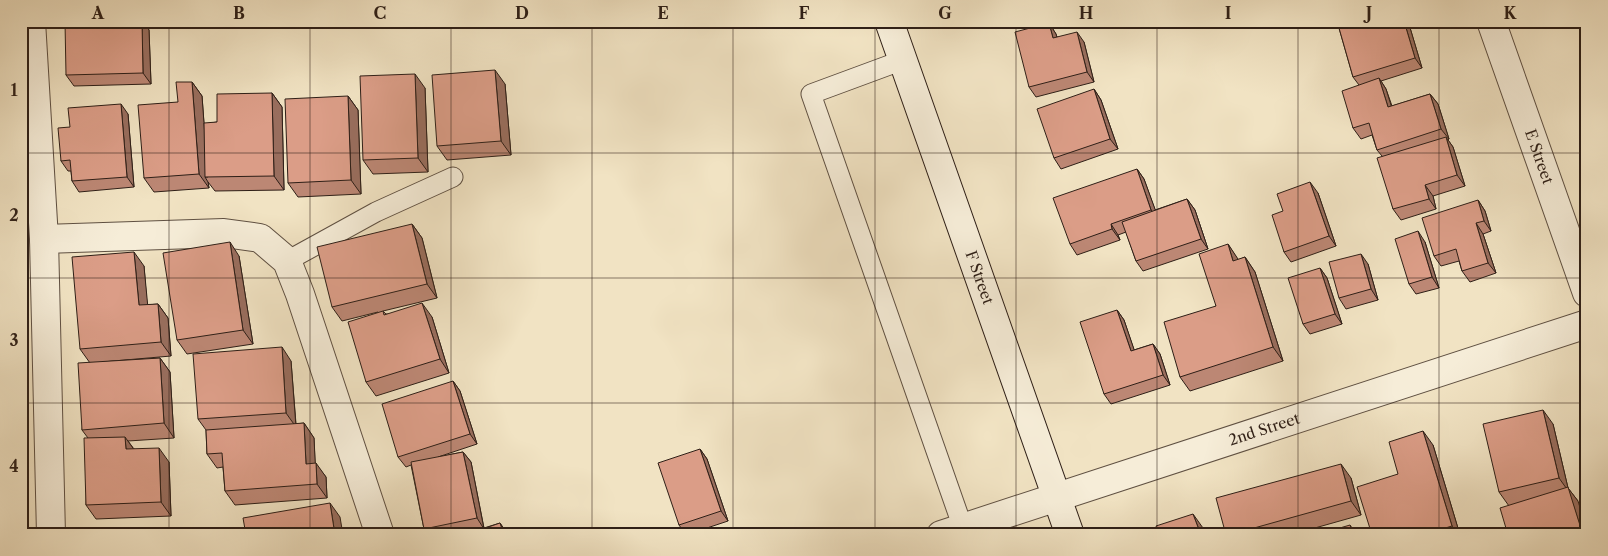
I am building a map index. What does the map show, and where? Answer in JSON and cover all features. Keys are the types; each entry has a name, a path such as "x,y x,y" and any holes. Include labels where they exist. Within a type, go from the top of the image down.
{"street":[{"path":"31,21 44,239 51,535"},
{"name":"F Street","path":"889,21 1070,535"},
{"name":"E Street","path":"1491,21 1587,293"},
{"path":"44,239 224,232 260,238 287,261 300,294 380,535"},
{"name":"2nd Street","path":"952,531 1587,324"}],"lane":[{"path":"903,60 812,94 952,531"},
{"path":"287,261 376,212 453,177"}],"building":[{"path":"142,21 143,73 66,75 65,22"},
{"path":"1337,21 1404,21 1415,58 1353,77"},
{"path":"1049,23 1053,38 1077,32 1087,72 1029,87 1015,32"},
{"path":"495,70 501,141 437,146 432,75"},
{"path":"415,74 418,158 363,160 360,76"},
{"path":"1379,78 1388,107 1430,94 1441,129 1377,150 1369,123 1353,128 1342,91"},
{"path":"176,82 192,82 199,174 144,178 138,105 178,102"},
{"path":"1094,89 1110,139 1054,158 1037,109"},
{"path":"272,93 274,176 205,177 204,123 217,122 217,94"},
{"path":"348,96 351,180 288,183 285,99"},
{"path":"121,104 127,177 72,181 70,160 61,161 58,128 70,127 68,108"},
{"path":"1446,137 1457,175 1425,185 1429,199 1393,209 1377,158"},
{"path":"1137,169 1151,210 1111,224 1112,229 1070,244 1053,198"},
{"path":"1310,182 1329,236 1284,252 1272,215 1283,211 1277,194"},
{"path":"1187,199 1201,239 1136,261 1122,222"},
{"path":"1478,200 1484,221 1476,223 1488,263 1462,271 1456,249 1434,256 1422,218"},
{"path":"412,224 427,284 332,307 317,247"},
{"path":"1418,231 1432,277 1409,284 1395,239"},
{"path":"230,242 243,330 177,340 163,253"},
{"path":"1228,244 1233,261 1245,257 1273,347 1180,377 1164,322 1216,306 1199,254"},
{"path":"134,252 139,305 158,304 161,342 80,349 72,257"},
{"path":"1361,254 1371,289 1339,298 1329,262"},
{"path":"1320,268 1335,314 1303,324 1288,278"},
{"path":"422,303 440,359 366,382 348,322 383,311 384,315"},
{"path":"1117,310 1131,351 1153,344 1163,375 1104,394 1080,322"},
{"path":"282,347 286,413 198,419 193,354"},
{"path":"160,358 164,423 82,430 78,363"},
{"path":"453,381 470,434 398,457 382,404"},
{"path":"1543,410 1559,478 1499,492 1483,424"},
{"path":"304,423 306,464 316,463 317,484 225,491 222,453 207,454 206,430"},
{"path":"1423,431 1452,526 1422,535 1372,535 1357,487 1398,474 1389,442"},
{"path":"125,437 126,449 159,448 161,502 86,505 84,438"},
{"path":"700,449 721,511 679,525 658,463"},
{"path":"463,452 477,518 424,529 411,462"},
{"path":"1341,464 1351,501 1226,535 1216,498"},
{"path":"1568,487 1583,535 1508,535 1500,508"},
{"path":"330,503 335,535 246,535 243,518"},
{"path":"1193,514 1201,535 1159,535 1156,526"},
{"path":"500,523 504,535 465,535"},
{"path":"1350,525 1353,535 1316,535"},
{"path":"216,531 216,535 161,535 161,534"}]}
